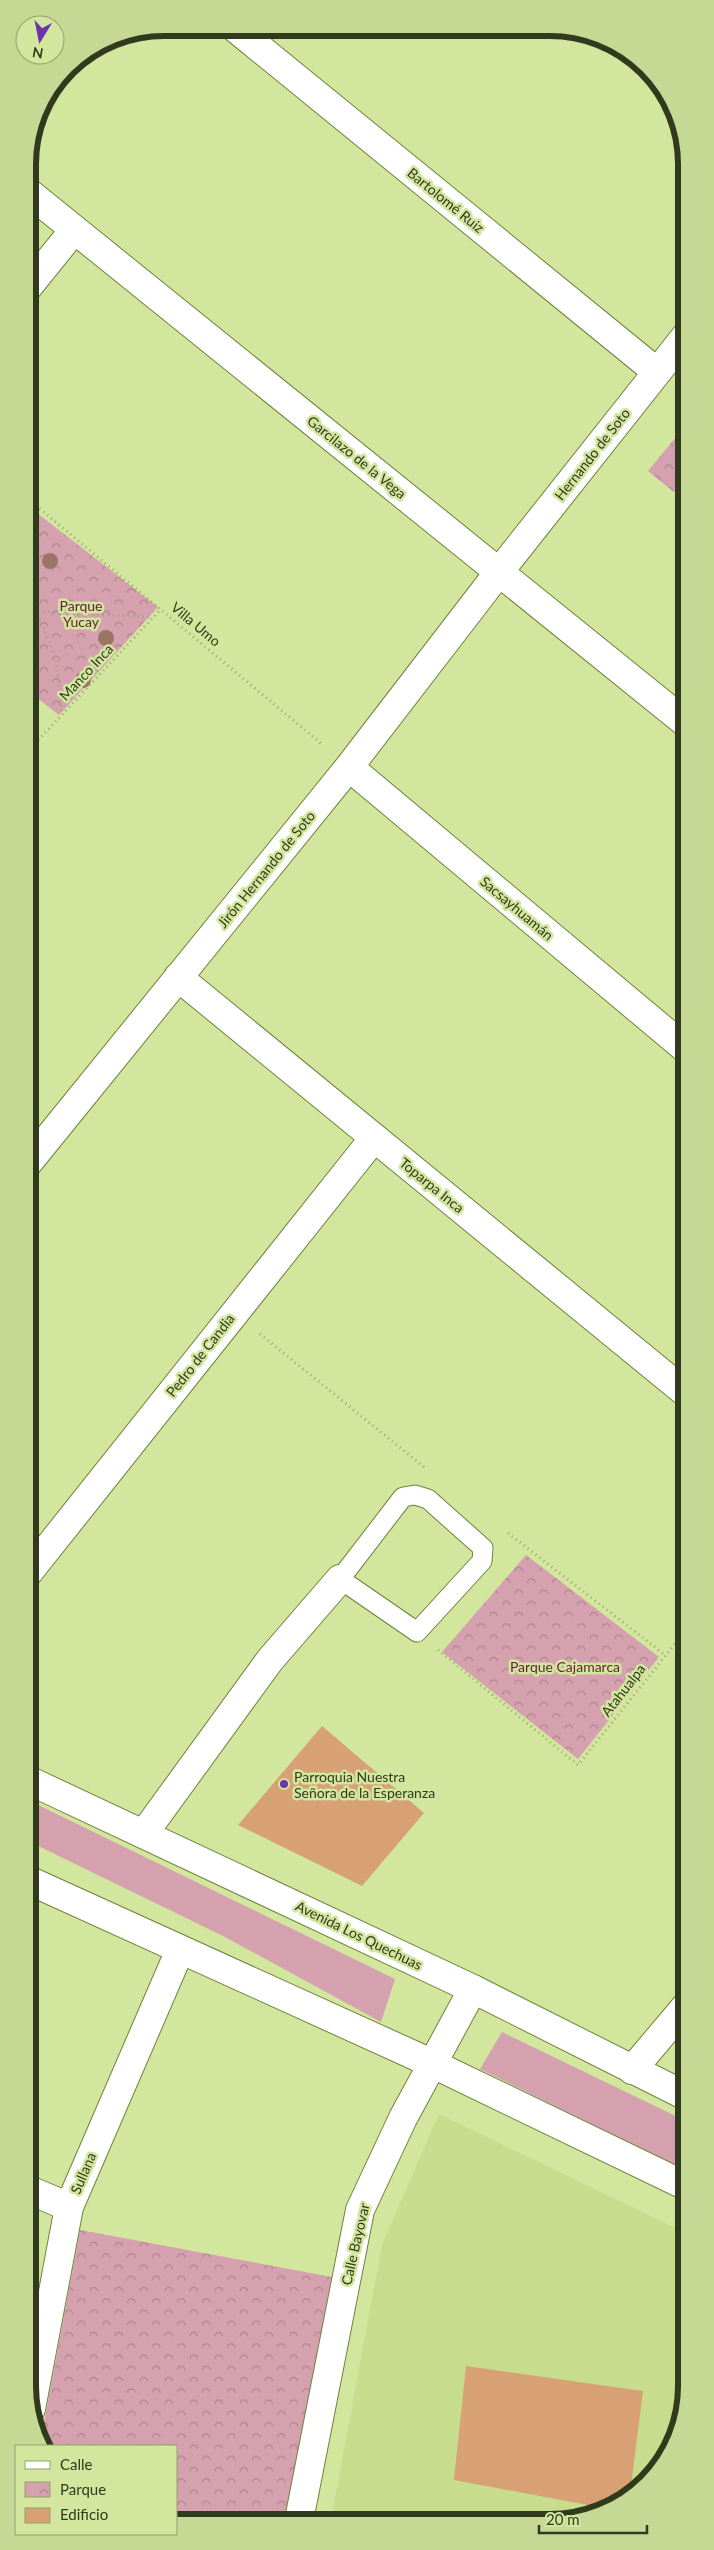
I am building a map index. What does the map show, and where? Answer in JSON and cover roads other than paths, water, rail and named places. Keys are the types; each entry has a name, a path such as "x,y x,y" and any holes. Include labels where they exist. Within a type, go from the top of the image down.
{"street":[{"name":"Bartolomé Ruiz","path":"246,37 657,372"},
{"name":"Garcilazo de la Vega","path":"37,199 678,716"},
{"path":"37,276 74,230"},
{"name":"Hernando de Soto","path":"499,572 678,346"},
{"name":"Jirón Hernando de Soto","path":"37,1152 349,767 499,572"},
{"name":"Sacsayhuamán","path":"349,767 678,1042"},
{"name":"Toparpa Inca","path":"178,978 677,1386"},
{"name":"Pedro de Candia","path":"36,1562 374,1138"},
{"path":"145,1832 270,1660 340,1579"},
{"name":"Avenida Los Quechuas","path":"36,1784 145,1832 473,1989 677,2092"},
{"path":"36,1884 432,2063 677,2182"},
{"name":"Sullana","path":"36,2382 69,2207 180,1950"},
{"name":"Calle Bayovar","path":"300,2514 360,2210 403,2118 473,1989"},
{"path":"632,2070 677,2016"},
{"path":"36,2193 69,2207"}],"lane":[{"path":"415,1495 428,1499 483,1548 482,1561 417,1632 340,1579 404,1497 415,1495"}],"place":[{"name":"Parroquia Nuestra Señora de la Esperanza","path":"284,1784"}],"park label":[{"name":"Parque Yucay","path":"81,614"},
{"name":"Parque Cajamarca","path":"565,1666"}]}
